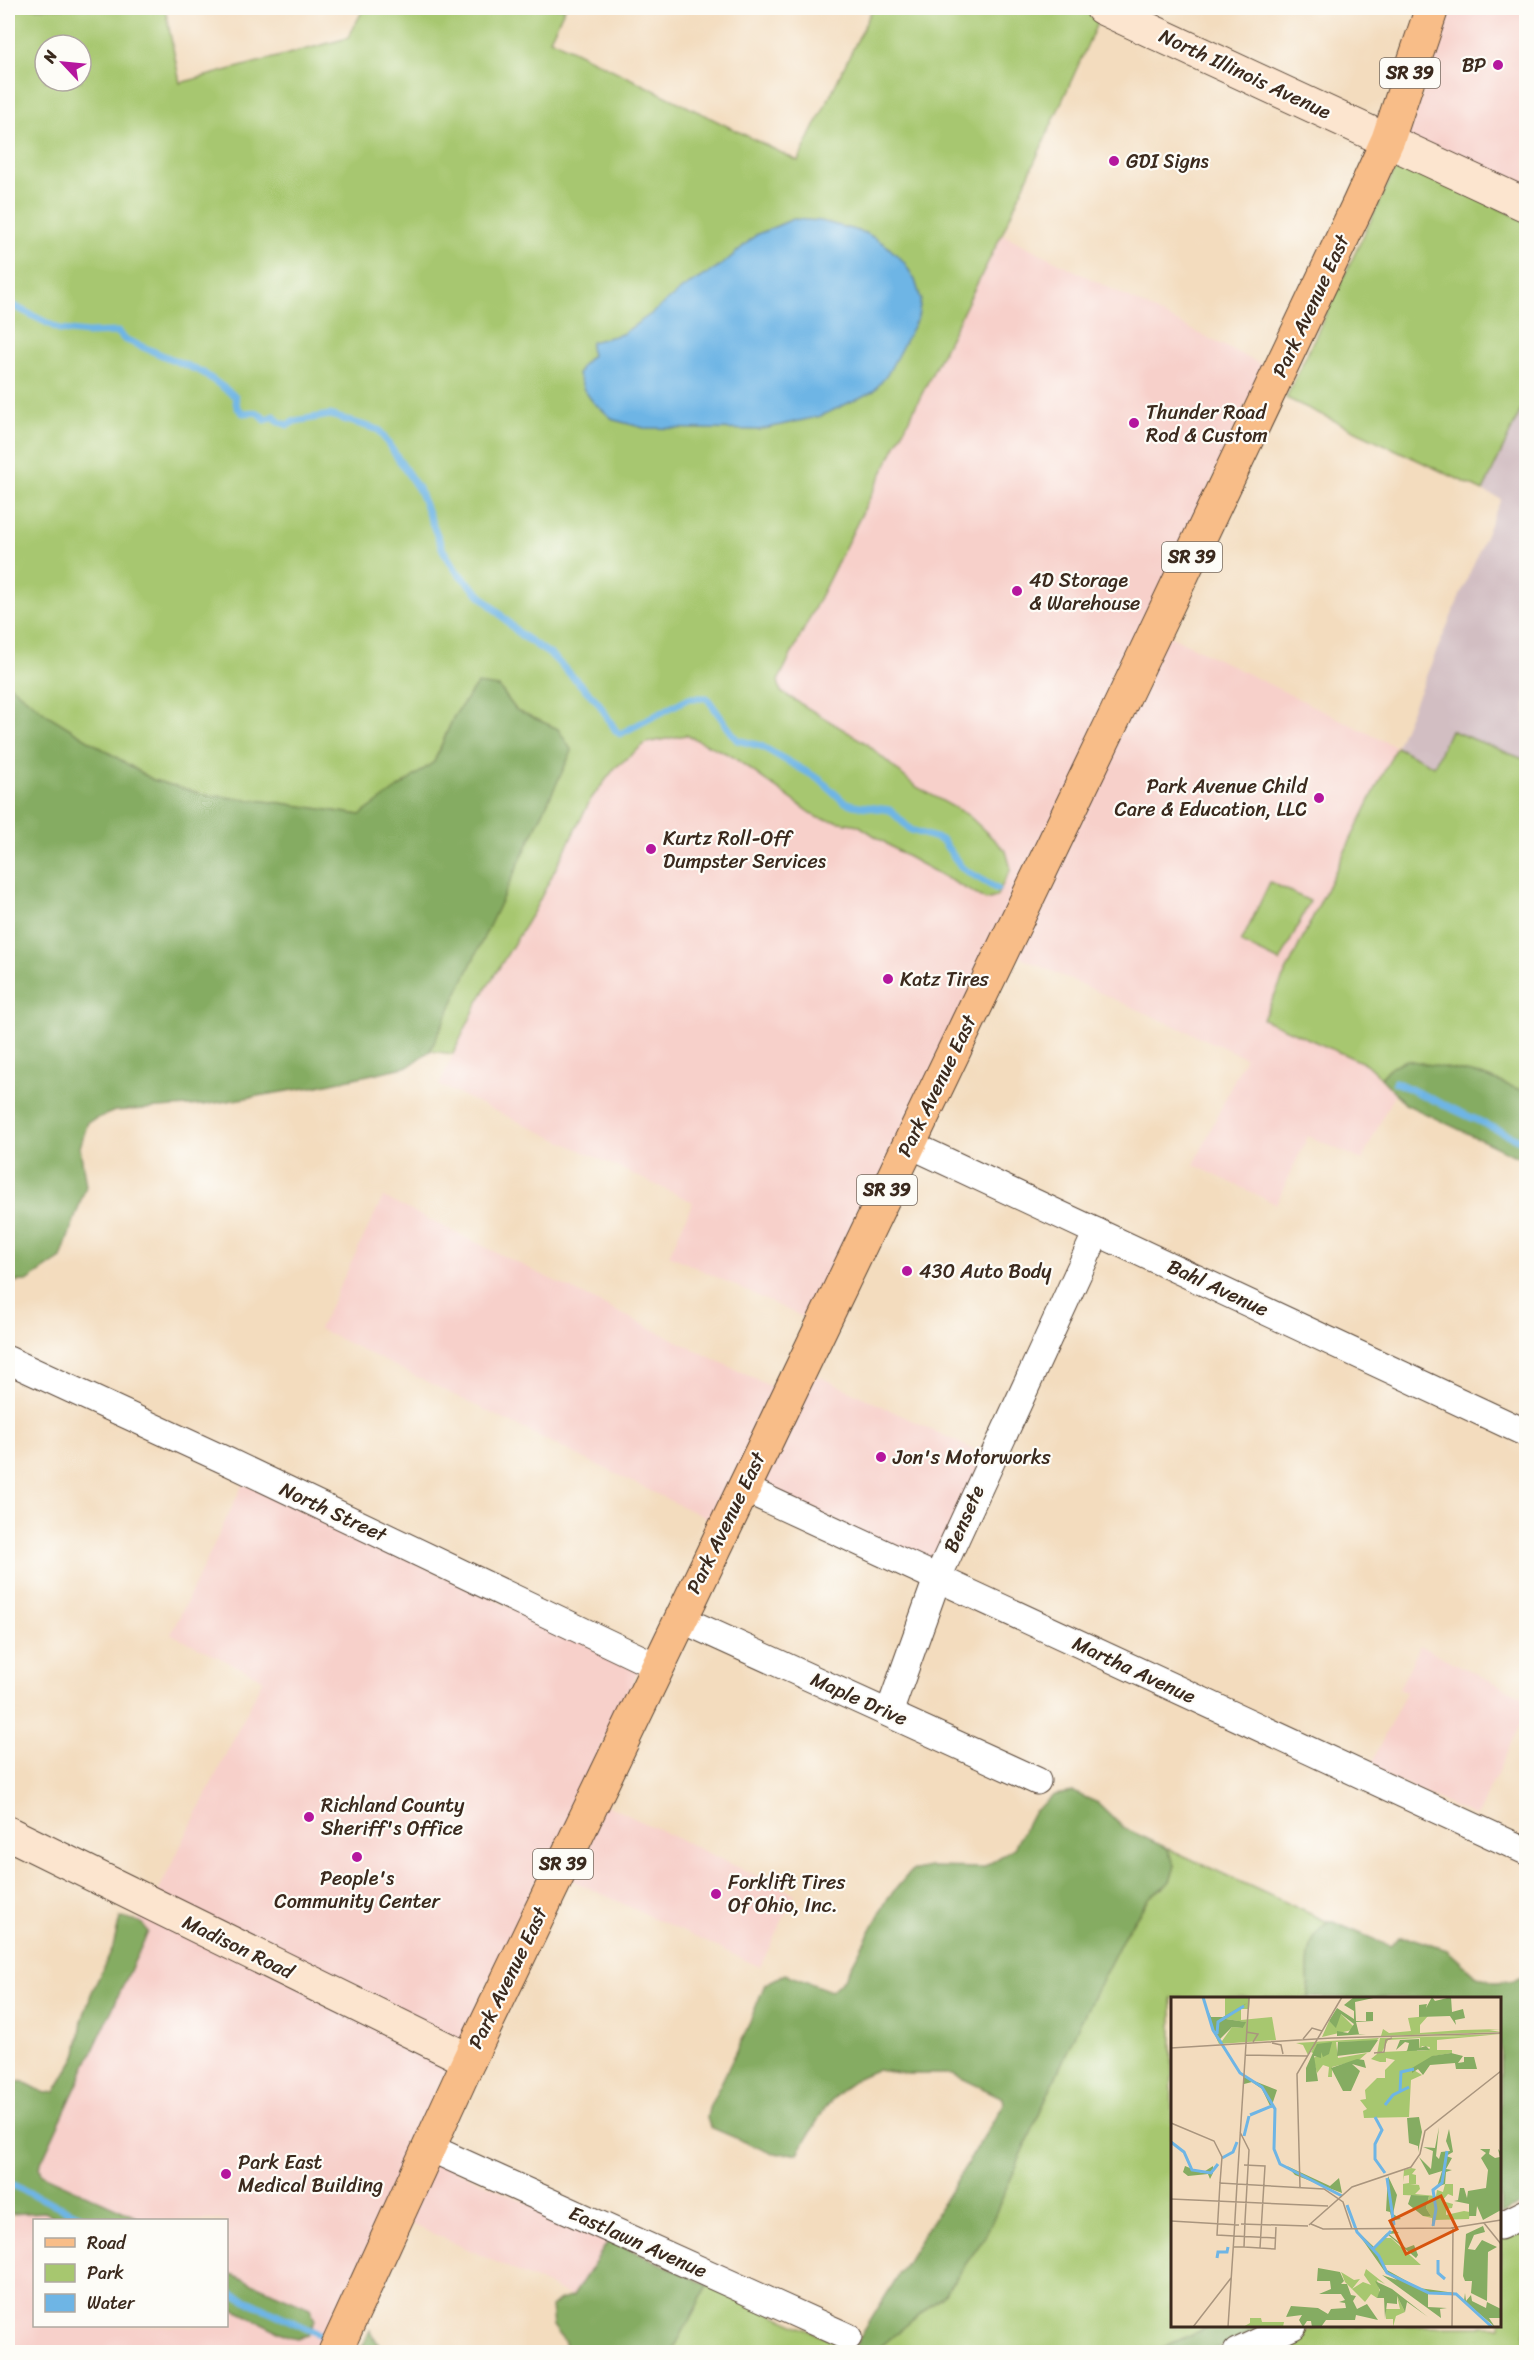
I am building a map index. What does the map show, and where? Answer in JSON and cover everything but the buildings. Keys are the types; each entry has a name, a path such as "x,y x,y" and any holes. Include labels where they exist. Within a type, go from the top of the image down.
{"main road":[{"name":"Park Avenue East","path":"335,2352 469,2060 1262,410 1388,140 1432,8"}],"street":[{"name":"North Illinois Avenue","path":"1102,8 1527,205"},
{"name":"Bahl Avenue","path":"909,1144 1527,1432"},
{"name":"Bensete","path":"889,1713 937,1579 1097,1232"},
{"name":"North Street","path":"8,1360 229,1462 658,1666"},
{"name":"Martha Avenue","path":"743,1488 1527,1851"},
{"name":"Maple Drive","path":"681,1619 1037,1781"},
{"name":"Madison Road","path":"8,1833 469,2060"},
{"name":"Eastlawn Avenue","path":"428,2148 848,2337"},
{"path":"1501,2226 1527,2213"},
{"path":"1237,2352 1289,2327"}],"shaded area":[{"path":"1452,8 1526,8 1526,221 1399,161"},
{"path":"1002,234 1264,366 1147,624 1396,747 1263,1019 1366,1064 1394,1094 1362,1160 1308,1136 1276,1204 1194,1165 1245,1057 992,945 811,1321 669,1255 693,1202 439,1085 479,1000 534,911 591,799 615,768 646,743 686,735 730,755 818,818 858,825 901,853 985,900 996,897 968,815 915,786 866,743 781,692 778,681"},
{"path":"1526,399 1526,760 1451,730 1434,766 1396,747 1501,499 1483,491"},
{"path":"383,1197 798,1400 812,1373 989,1457 937,1568 737,1475 714,1522 319,1329"},
{"path":"244,1482 640,1668 579,1792 795,1894 760,1967 543,1867 409,2149 609,2240 573,2297 412,2224 352,2352 8,2352 10,2302 8,2300 8,2229 15,2214 45,2212 58,2219 33,2219 33,2327 228,2327 228,2306 288,2336 297,2338 310,2308 228,2272 228,2219 140,2219 41,2174 39,2167 148,1932 145,1925 136,1920 147,1914 263,1679 171,1634"},
{"path":"1420,1646 1526,1698 1526,1713 1476,1817 1369,1768 1406,1692 1399,1689"}],"green space":[{"path":"8,8 165,8 180,83 348,38 364,8 565,8 550,39 798,161 873,8 1080,8 1100,17 1002,234 778,681 781,692 866,743 915,786 968,815 1006,851 1011,869 996,897 986,900 901,853 858,825 818,818 730,755 686,735 646,743 615,768 591,799 534,911 479,1000 453,1054 430,1051 455,996 558,729 516,710 499,687 454,716 434,762 361,815 206,795 153,780 49,716 8,684"},
{"path":"1399,161 1526,221 1526,399 1483,491 1286,398"},
{"path":"8,684 49,716 153,780 206,795 360,815 434,762 454,716 477,684 499,687 516,710 558,729 572,751 430,1051 409,1066 318,1086 203,1105 115,1111 88,1122 80,1147 86,1186 61,1258 27,1281 8,1282"},
{"path":"1450,730 1526,760 1526,1092 1481,1075 1392,1066 1381,1078 1366,1064 1263,1019 1396,747 1434,766"},
{"path":"1270,882 1310,901 1280,962 1241,943"},
{"path":"1407,1060 1481,1075 1526,1092 1526,1161 1405,1104 1381,1078 1392,1066"},
{"path":"1073,1792 1098,1803 1124,1828 1167,1848 1175,1865 1170,1882 1150,1897 1126,1932 1076,2031 985,2237 945,2293 874,2352 851,2352 1004,2104 1003,2098 953,2074 908,2074 876,2070 860,2077 842,2090 825,2108 798,2153 773,2154 710,2127 707,2118 709,2108 744,2036 765,1984 785,1974 831,1991 845,1978 888,1898 911,1871 929,1867 983,1868 1014,1848 1033,1812 1055,1795"},
{"path":"1167,1848 1328,1922 1320,1929 1311,1947 1308,1967 1309,1997 1171,1997 1171,2327 1208,2327 1153,2352 874,2352 945,2293 985,2237 1076,2031 1126,1932 1150,1897 1170,1882 1175,1865"},
{"path":"120,1918 140,1923 148,1932 39,2167 41,2174 140,2219 58,2219 45,2212 8,2214 8,2080 24,2082 45,2093 55,2092 77,2054 82,2021 91,1994 113,1947"},
{"path":"1328,1922 1333,1922 1390,1946 1399,1938 1414,1939 1447,1950 1475,1975 1494,1982 1513,1981 1526,1975 1526,2202 1501,2214 1501,1997 1309,1997 1309,1957 1314,1938"},
{"path":"1526,2226 1526,2352 1263,2352 1317,2327 1501,2327 1501,2238"},
{"path":"609,2240 708,2285 672,2352 565,2352 565,2342 553,2326 551,2307 558,2301 573,2296"},
{"path":"228,2272 310,2308 315,2320 308,2335 297,2338 288,2336 228,2306"},
{"path":"708,2285 852,2350 850,2352 672,2352"},
{"path":"1208,2327 1264,2327 1210,2352 1153,2352"},
{"path":"370,2330 383,2352 360,2352"}],"water":[{"path":"793,219 821,221 866,233 886,245 904,262 915,280 921,299 918,317 887,375 874,391 821,416 759,430 644,428 614,420 593,402 584,390 578,374 582,365 592,355 591,342 622,334 683,288 723,264 756,235"}],"waterway":[{"path":"8,303 61,330 87,333 118,332 124,339 202,372 235,396 237,407 243,413 258,413 265,420 274,416 279,422 288,425 295,421 330,415 379,430 419,490 443,550 457,572 521,635 551,655 598,702 620,734 689,698 707,698 737,740 761,746 819,779 843,801 853,805 890,810 911,830 942,840 962,868 997,889"},
{"path":"1395,1082 1526,1143"},
{"path":"8,2183 87,2219"},
{"path":"228,2292 330,2339"}],"place":[{"name":"BP","path":"1498,65"},
{"name":"GDI Signs","path":"1114,161"},
{"name":"Thunder Road Rod & Custom","path":"1134,423"},
{"name":"4D Storage & Warehouse","path":"1017,591"},
{"name":"Park Avenue Child Care & Education, LLC","path":"1319,798"},
{"name":"Kurtz Roll-Off Dumpster Services","path":"651,849"},
{"name":"Katz Tires","path":"888,979"},
{"name":"430 Auto Body","path":"907,1271"},
{"name":"Jon's Motorworks","path":"881,1457"},
{"name":"Richland County Sheriff's Office","path":"309,1817"},
{"name":"People's Community Center","path":"357,1857"},
{"name":"Forklift Tires Of Ohio, Inc.","path":"716,1894"},
{"name":"Park East Medical Building","path":"226,2174"}]}
